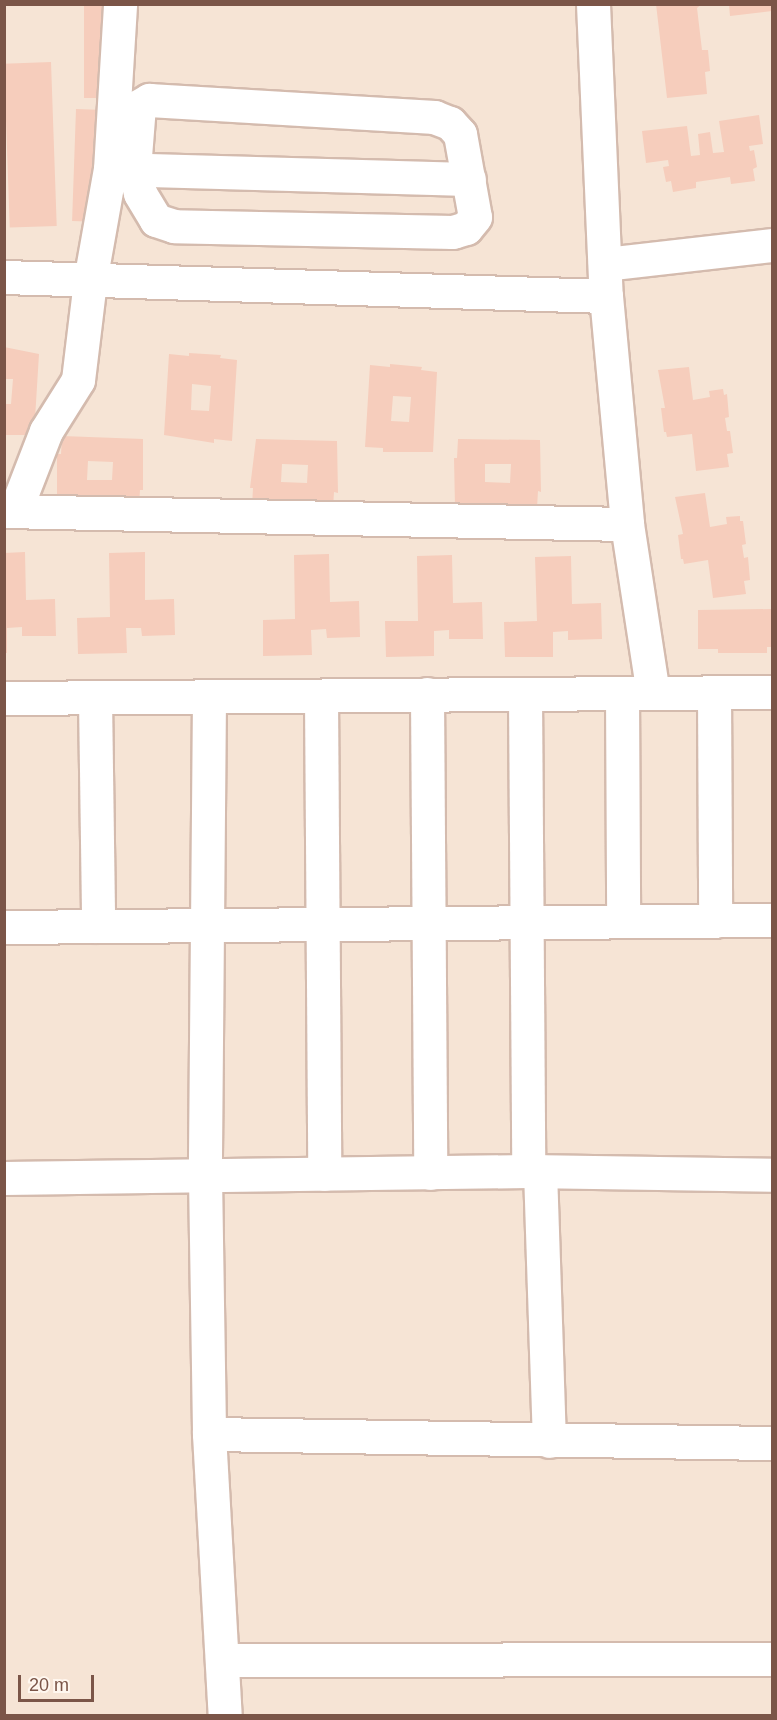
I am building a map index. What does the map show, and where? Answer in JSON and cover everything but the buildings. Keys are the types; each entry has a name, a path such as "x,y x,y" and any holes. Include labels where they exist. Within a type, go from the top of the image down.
{"street":[{"path":"120,4 122,169 156,220 174,226 453,232 465,228 475,217 460,134 450,123 434,117 165,100 150,100 139,106 122,169 90,281 78,380 46,431 10,511 627,524"},
{"path":"593,4 605,280 627,524 637,693 623,921"},
{"path":"122,169 469,179"},
{"path":"4,278 90,281 605,280 772,245"},
{"path":"714,692 715,921"},
{"path":"4,698 772,692"},
{"path":"427,694 430,1173"},
{"path":"525,694 526,922 534,1172 549,1441"},
{"path":"321,696 324,1174"},
{"path":"209,697 206,925 209,1434 225,1716"},
{"path":"95,698 98,926"},
{"path":"4,927 772,920"},
{"path":"4,1178 534,1172 772,1175"},
{"path":"209,1434 772,1443"},
{"path":"223,1660 772,1659"}],"shaded area":[{"path":"5,5 772,5 772,1715 5,1715"}]}
